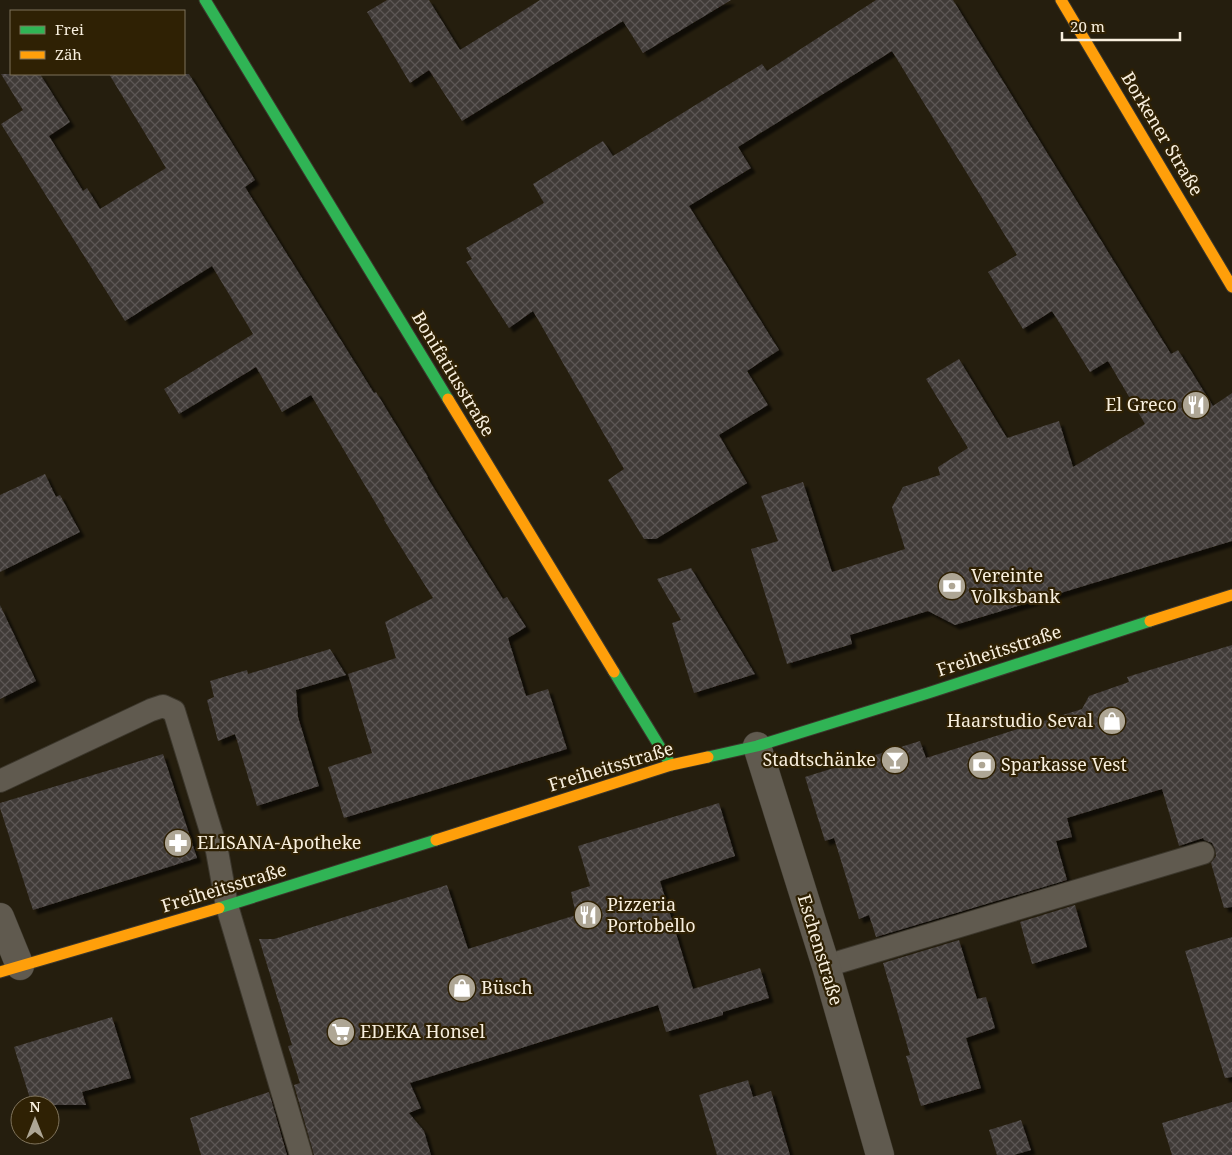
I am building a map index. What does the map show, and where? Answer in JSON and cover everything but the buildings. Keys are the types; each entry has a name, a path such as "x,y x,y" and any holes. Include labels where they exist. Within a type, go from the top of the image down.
{"street":[{"name":"Bonifatiusstraße","path":"205,0 671,766"},
{"name":"Borkener Straße","path":"1062,0 1232,287"},
{"name":"Freiheitsstraße","path":"10,969 227,906 671,766 757,746 1232,595"},
{"name":"Eschenstraße","path":"757,746 826,966 880,1155"},
{"path":"0,917 10,969"}],"lane":[{"path":"0,781 151,710 163,706 174,711 217,851 227,906 301,1155"},
{"path":"826,966 1203,854"}],"traffic: fast":[{"path":"205,0 448,399"},
{"path":"708,757 757,746 1150,621"},
{"path":"614,672 671,765"},
{"path":"219,908 436,840"}],"traffic: slow":[{"path":"1061,0 1232,287"},
{"path":"448,399 614,672"},
{"path":"1150,621 1232,595"},
{"path":"436,840 671,765 708,757"},
{"path":"0,972 219,908"}],"place":[{"name":"El Greco","path":"1196,405"},
{"name":"Vereinte Volksbank","path":"952,586"},
{"name":"Haarstudio Seval","path":"1112,721"},
{"name":"Stadtschänke","path":"895,760"},
{"name":"Sparkasse Vest","path":"982,765"},
{"name":"ELISANA-Apotheke","path":"178,843"},
{"name":"Pizzeria Portobello","path":"588,915"},
{"name":"Büsch","path":"462,988"},
{"name":"EDEKA Honsel","path":"341,1032"}]}
